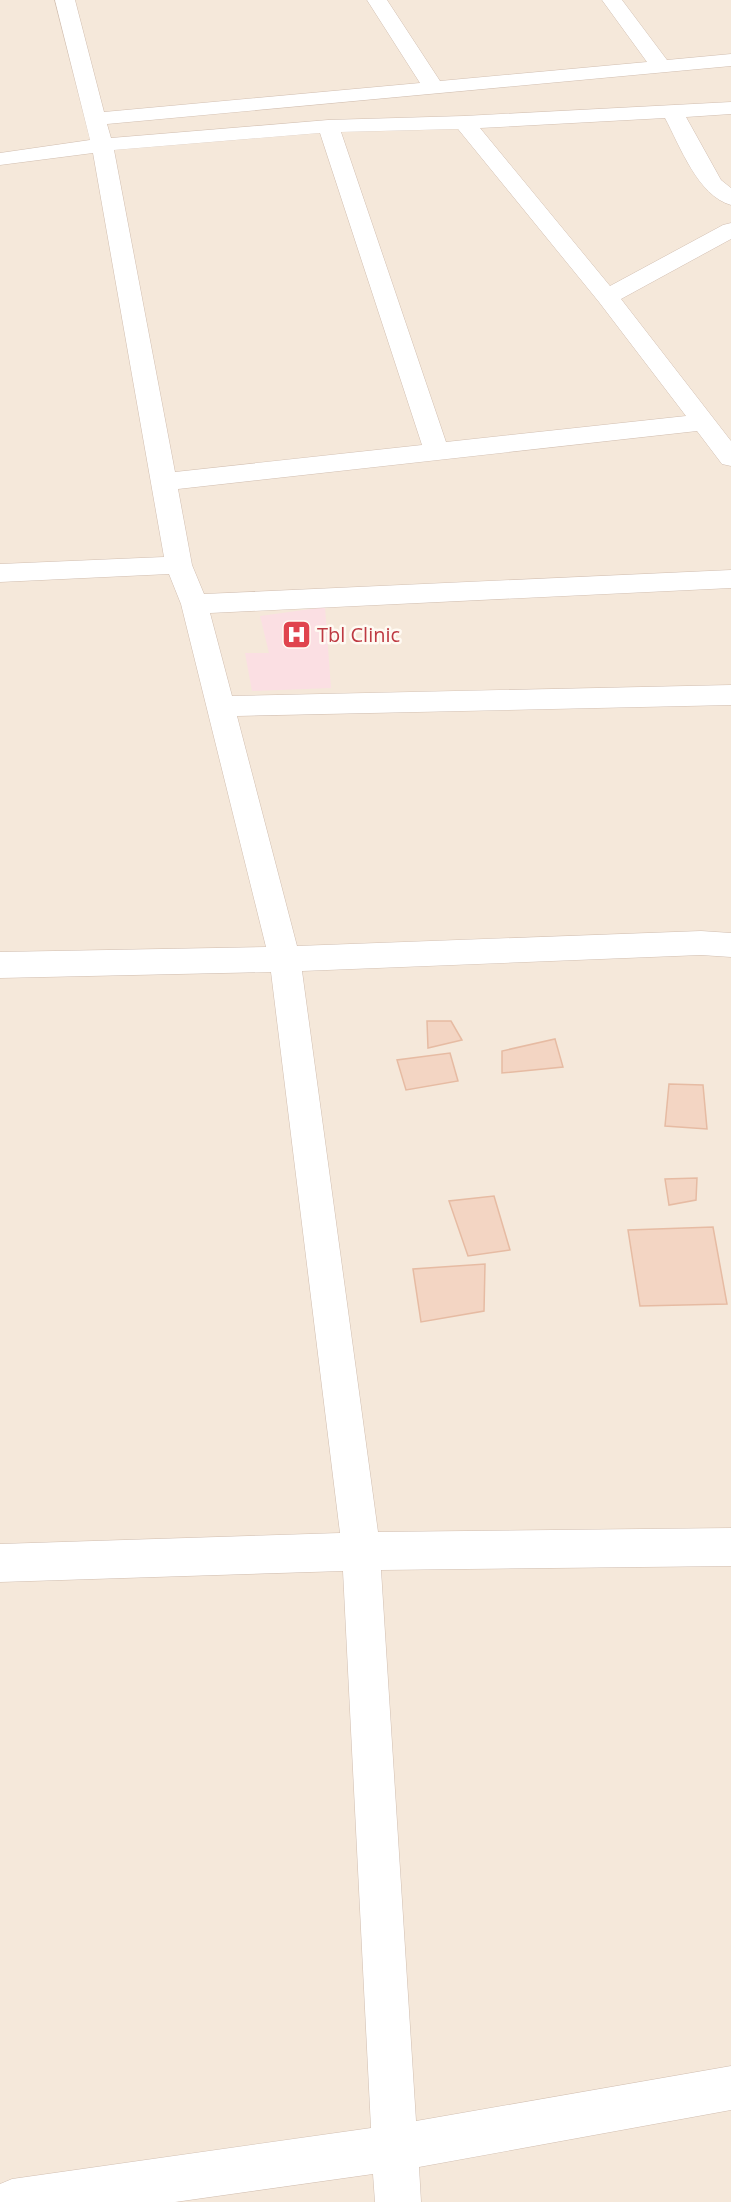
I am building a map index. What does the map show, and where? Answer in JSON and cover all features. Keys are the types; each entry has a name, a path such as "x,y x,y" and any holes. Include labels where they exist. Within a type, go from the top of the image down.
{"street":[{"path":"65,0 102,146 179,565 194,604 285,959 361,1551 398,2202"},
{"path":"377,0 434,88"},
{"path":"612,0 661,66"},
{"path":"95,118 731,60"},
{"path":"0,159 102,146 328,126 464,122 731,108"},
{"path":"672,111 712,184 731,198"},
{"path":"464,122 607,297 731,458"},
{"path":"328,126 436,452"},
{"path":"607,297 731,230"},
{"path":"163,482 703,422"},
{"path":"0,573 179,565"},
{"path":"194,604 731,579"},
{"path":"220,706 731,695"},
{"path":"0,965 285,959 701,943 731,945"},
{"path":"0,1563 361,1551 731,1547"},
{"path":"12,2202 395,2148 731,2088"}],"shaded area":[{"path":"0,0 731,0 731,2202 0,2202"},
{"name":"Tbl Clinic","path":"325,607 331,688 252,691 245,653 269,653 260,616"}],"building":[{"path":"427,1021 451,1021 462,1040 428,1048"},
{"path":"555,1039 563,1067 502,1073 502,1051"},
{"path":"450,1053 458,1081 406,1090 397,1060"},
{"path":"669,1084 703,1085 707,1129 665,1126"},
{"path":"697,1178 696,1200 669,1205 665,1179"},
{"path":"494,1196 510,1250 468,1256 449,1201"},
{"path":"713,1227 727,1304 640,1306 628,1230"},
{"path":"485,1264 484,1311 421,1322 413,1269"}],"place":[{"name":"Tbl Clinic","path":"296,634"}]}
